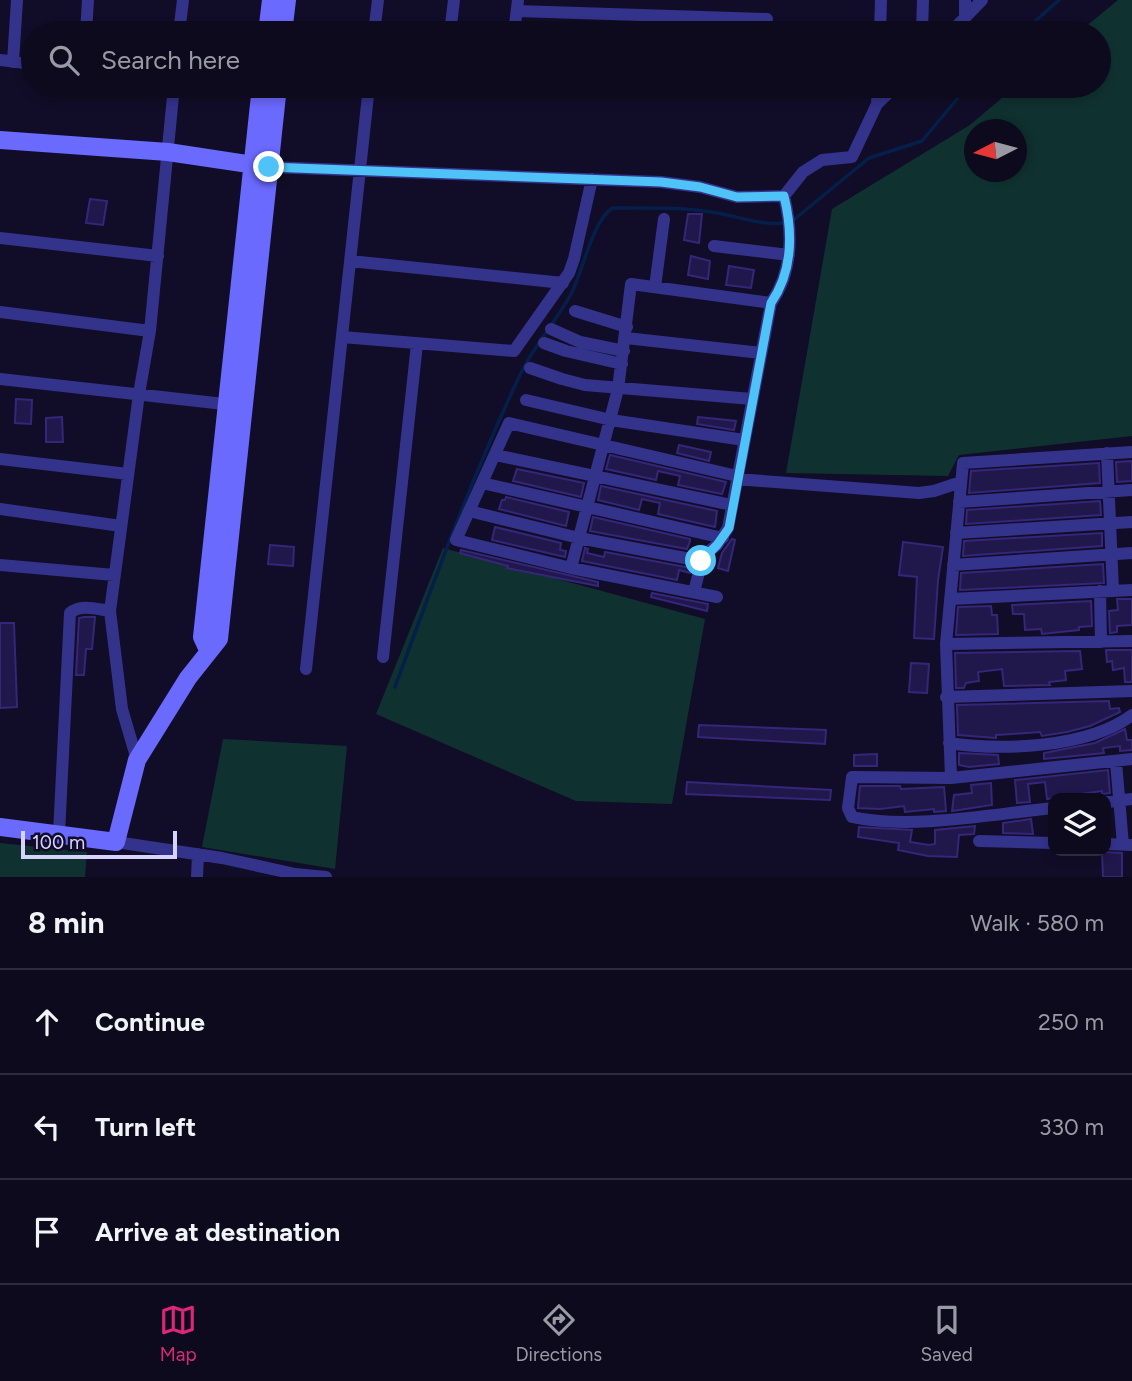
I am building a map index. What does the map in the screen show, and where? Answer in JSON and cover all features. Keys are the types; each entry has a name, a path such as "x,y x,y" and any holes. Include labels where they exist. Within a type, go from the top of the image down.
{"street":[{"path":"7,61 17,0"},
{"path":"87,21 88,0"},
{"path":"181,21 183,0"},
{"path":"268,21 271,0"},
{"path":"285,21 287,0"},
{"path":"375,21 378,0"},
{"path":"451,21 454,0"},
{"path":"880,21 881,0"},
{"path":"922,21 923,0"},
{"path":"965,0 965,18"},
{"path":"962,21 982,0"},
{"path":"518,5 767,19"},
{"path":"137,760 122,709 110,611 150,331 173,98"},
{"path":"261,98 261,166"},
{"path":"116,842 137,760 188,678 219,639 235,406 261,166 275,98"},
{"path":"306,669 368,98"},
{"path":"877,98 877,104"},
{"path":"784,196 803,172 822,160 852,157 877,104 883,98"},
{"path":"0,140 168,152 261,166 661,182 700,187 737,197 784,196"},
{"path":"342,337 513,351 563,283 574,260 592,179"},
{"path":"694,592 701,561 729,528 771,303 785,279 789,255 790,222 784,196"},
{"path":"655,287 664,219"},
{"path":"0,238 158,256"},
{"path":"714,246 789,255"},
{"path":"350,261 563,283"},
{"path":"571,568 618,389 631,284 771,303"},
{"path":"575,311 625,345"},
{"path":"0,312 150,331"},
{"path":"551,328 580,342 761,354"},
{"path":"544,343 566,351 625,345"},
{"path":"383,657 417,344"},
{"path":"530,368 573,382 618,389 752,400"},
{"path":"0,379 235,406"},
{"path":"526,400 611,419 744,440"},
{"path":"717,597 571,568 456,540 509,424 737,478 919,494 961,482"},
{"path":"951,778 946,644 963,463 1132,452"},
{"path":"1101,642 1110,554 1107,453"},
{"path":"495,455 732,505"},
{"path":"0,459 128,474"},
{"path":"482,483 723,538"},
{"path":"959,502 1132,490"},
{"path":"0,509 121,526"},
{"path":"469,511 579,538 701,561"},
{"path":"956,533 1132,522"},
{"path":"953,565 1132,553"},
{"path":"0,565 114,575"},
{"path":"950,599 1132,590"},
{"path":"59,834 70,613 76,608 84,607 110,611"},
{"path":"946,644 1132,641"},
{"path":"946,696 1132,691"},
{"path":"949,743 1006,746 1083,738 1114,728 1132,715"},
{"path":"1048,808 927,820 856,818 849,813 852,777 951,778 1132,759"},
{"path":"1116,762 1119,801 1127,826 1128,845"},
{"path":"0,827 198,854 294,875 326,877"},
{"path":"979,841 1048,843"},
{"path":"197,877 198,854"}],"green space":[{"path":"1118,0 1132,0 1132,436 959,455 948,476 786,473 832,209 964,129 964,182 1027,182 1027,119 977,119 1002,98 1111,98 1111,21 1093,21"},
{"path":"443,548 705,619 672,804 576,801 376,714"},
{"path":"223,739 347,746 335,869 202,847"},
{"path":"0,843 87,852 85,877 0,877"}],"building":[{"path":"90,199 107,201 103,225 86,223"},
{"path":"688,214 702,214 699,243 684,240"},
{"path":"691,256 710,261 708,279 688,275"},
{"path":"729,266 754,270 751,288 726,285"},
{"path":"16,399 32,400 31,424 15,423"},
{"path":"62,417 63,442 46,442 46,418"},
{"path":"698,417 736,421 734,430 697,424"},
{"path":"679,445 711,452 709,461 677,453"},
{"path":"610,455 726,482 722,494 678,485 680,476 658,471 656,480 606,469"},
{"path":"1132,461 1132,481 1117,482 1116,462"},
{"path":"1099,463 1100,483 969,493 971,471"},
{"path":"517,469 584,483 581,497 513,481"},
{"path":"601,486 717,511 715,527 658,514 660,503 642,499 639,510 598,500"},
{"path":"506,497 569,512 566,526 499,509"},
{"path":"1100,501 1101,515 966,524 967,510"},
{"path":"593,517 690,541 687,549 590,531"},
{"path":"495,527 561,543 560,550 566,551 565,557 492,540"},
{"path":"1102,533 1102,546 963,556 964,541"},
{"path":"732,539 735,540 728,571 718,568 722,553"},
{"path":"903,542 943,547 934,639 914,638 917,577 899,575"},
{"path":"270,545 294,547 293,566 268,564"},
{"path":"585,548 588,549 587,553 604,557 605,552 691,568 690,573 679,570 677,580 582,561"},
{"path":"461,550 598,582 598,586 507,568 508,566 460,553"},
{"path":"1103,564 1104,583 960,590 961,573"},
{"path":"652,593 708,604 707,611 651,597"},
{"path":"1117,599 1132,599 1132,625 1117,626 1117,632 1110,633 1109,611 1118,610"},
{"path":"1091,601 1092,626 1042,634 1041,629 1025,630 1024,614 1013,614 1012,605"},
{"path":"991,606 992,615 997,615 998,634 956,635 958,607"},
{"path":"95,617 92,649 86,649 84,675 76,675 79,618"},
{"path":"0,623 14,623 17,707 0,708"},
{"path":"1106,650 1132,650 1132,682 1125,682 1124,668 1113,670 1112,661 1107,662"},
{"path":"1080,651 1082,669 1065,671 1066,680 1049,682 1050,685 1004,686 1002,669 978,672 979,681 966,683 964,688 956,688 955,653"},
{"path":"911,663 929,664 927,693 909,692"},
{"path":"1109,701 1110,709 1119,708 1120,712 1090,726 1067,732 1042,736 1040,732 996,735 996,738 958,735 957,705"},
{"path":"699,725 826,730 825,744 698,737"},
{"path":"1125,729 1127,740 1132,740 1132,750 1120,751 1120,746 1103,748 1104,753 1044,759 1044,753 1095,743"},
{"path":"959,753 998,755 999,764 969,767 959,765"},
{"path":"877,754 877,766 854,766 854,755"},
{"path":"1108,770 1110,793 1048,793 1047,799 1045,782 1028,784 1030,802 1017,803 1015,780"},
{"path":"687,782 831,790 830,800 686,794"},
{"path":"991,783 992,805 952,811 954,795 972,793 971,785"},
{"path":"860,786 900,786 901,789 944,787 946,811 934,812 934,809 905,812 904,806 858,808"},
{"path":"1031,819 1033,834 1003,833 1003,823"},
{"path":"975,826 974,834 959,835 957,857 928,856 898,850 899,843 858,837 859,827 912,830 910,842 929,845 935,844 935,830"},
{"path":"1111,852 1122,853 1122,877 1103,877 1102,856 1111,856"}],"waterway":[{"path":"1035,21 1059,0"},
{"path":"395,687 454,529 502,413 526,364 571,294 593,236 605,215 612,208 674,209 699,210 761,222 791,222 869,158 922,141 958,98"}],"route":[{"path":"269,167 661,182 700,187 737,197 784,196 791,228 789,255 785,279 771,303 729,528 701,561"}]}
